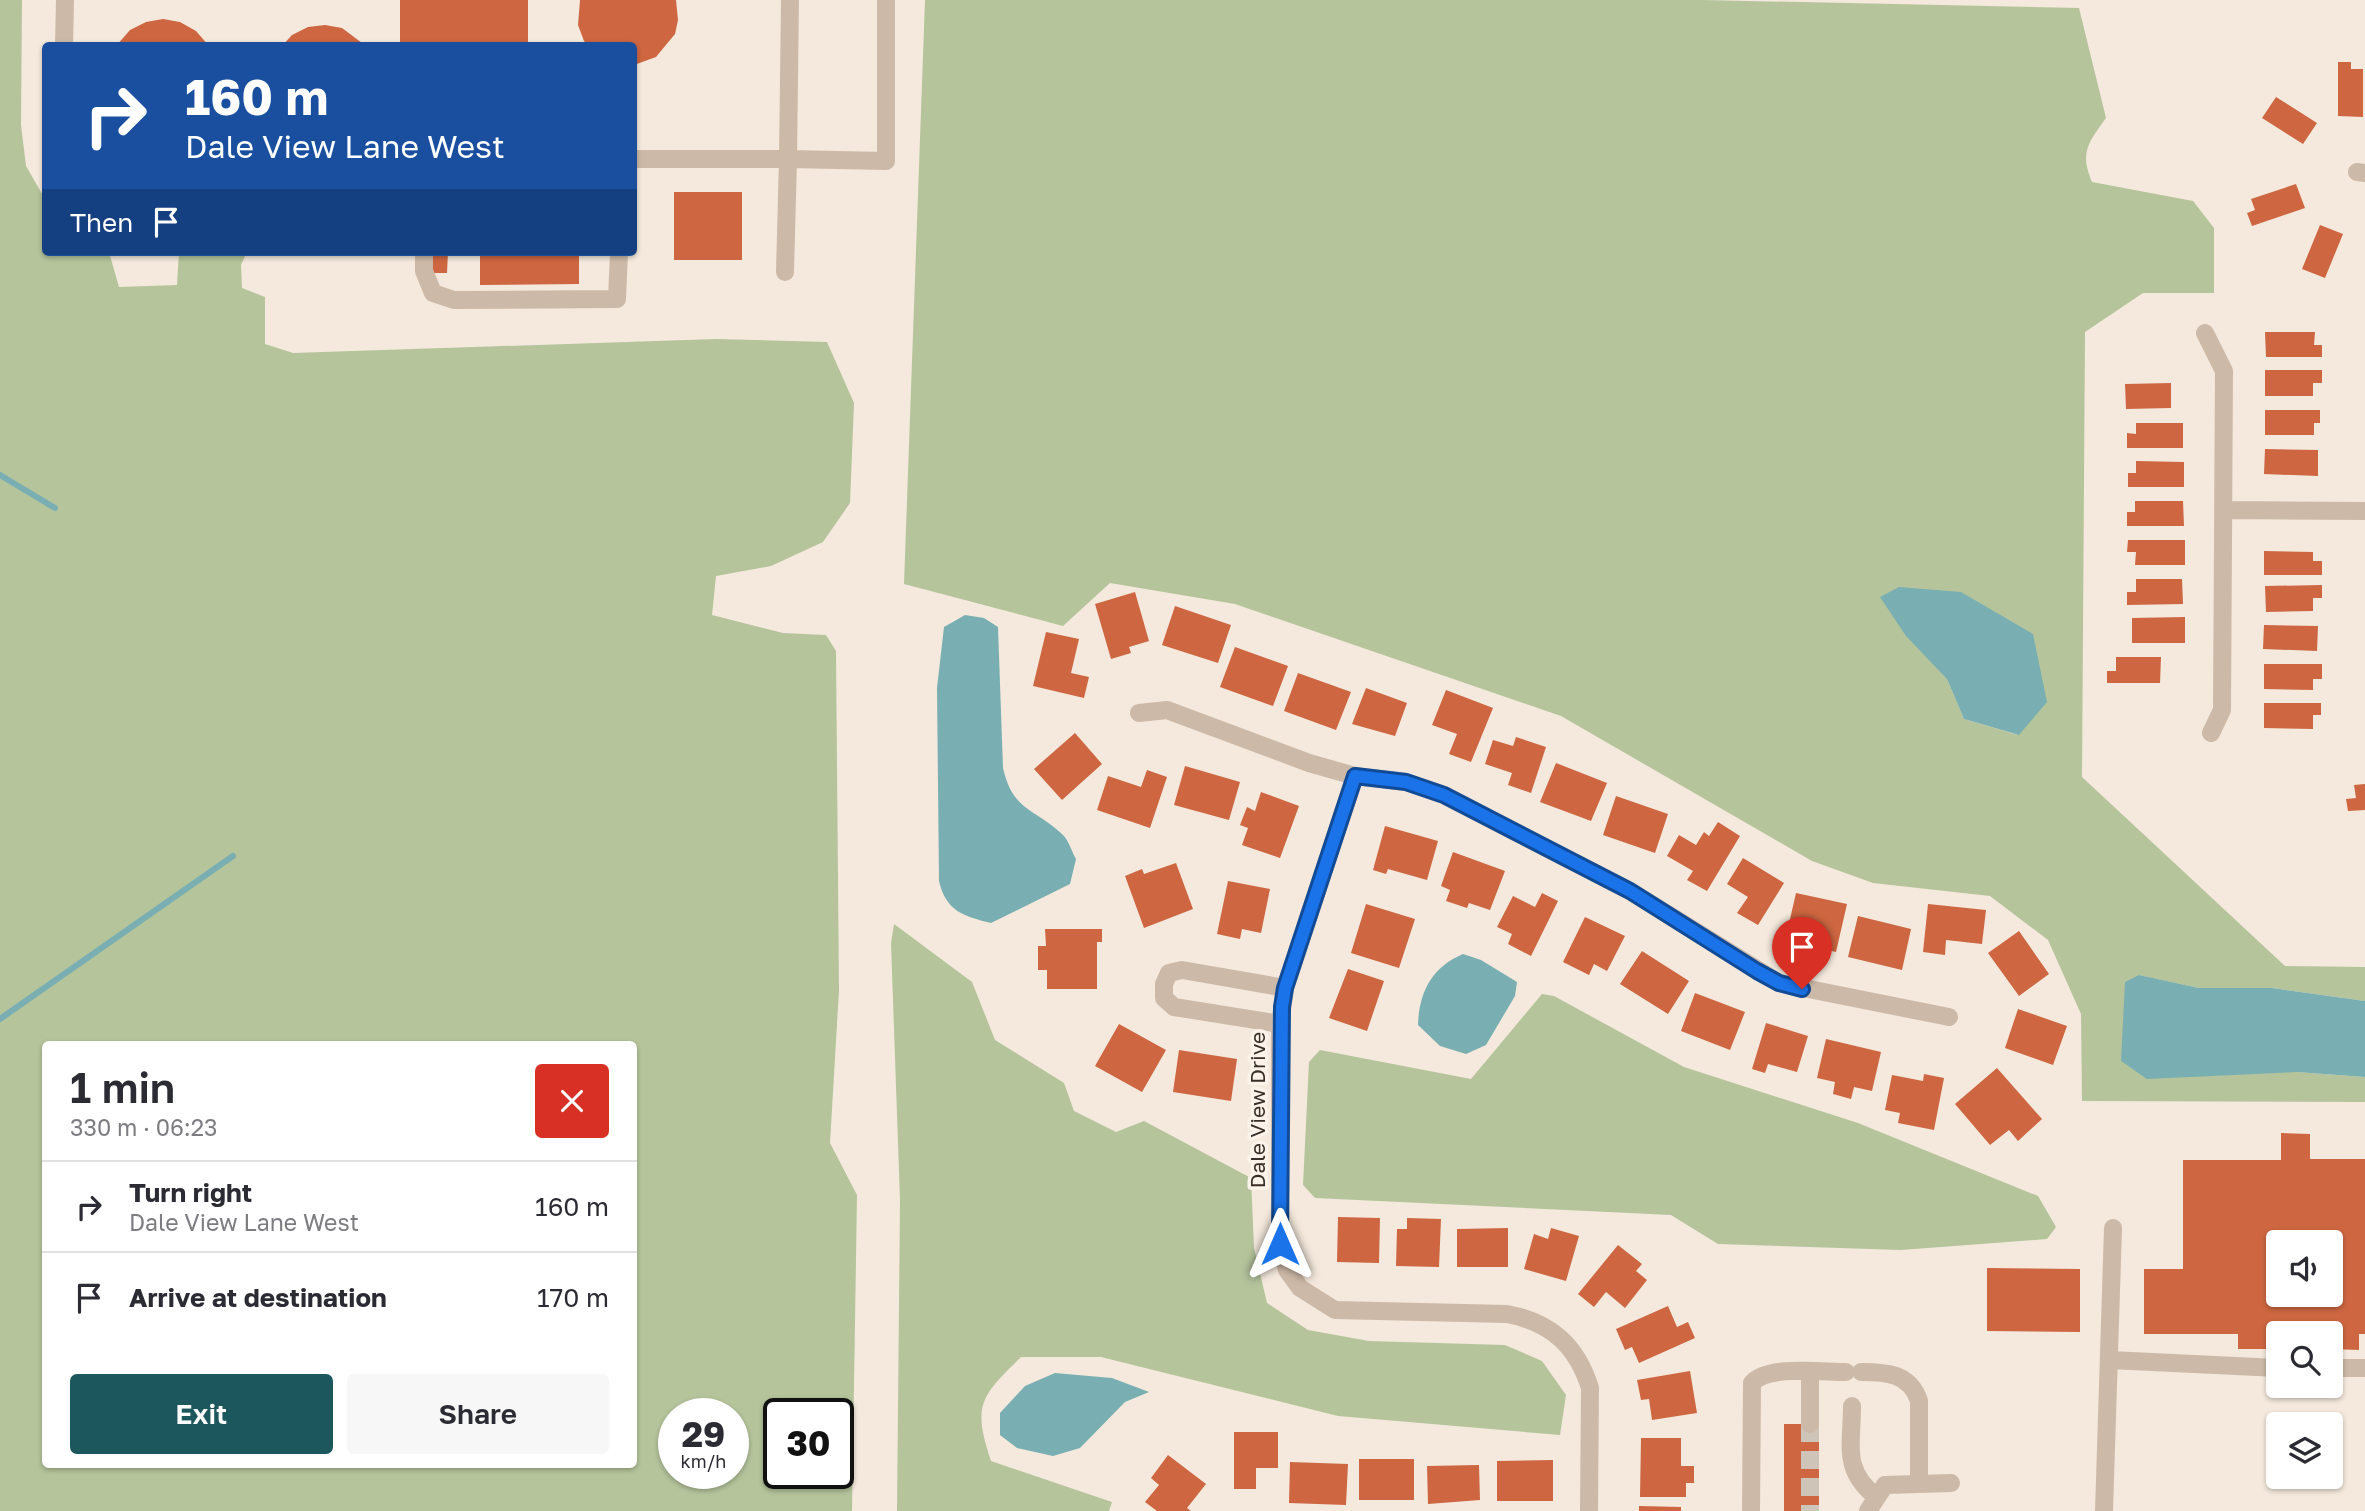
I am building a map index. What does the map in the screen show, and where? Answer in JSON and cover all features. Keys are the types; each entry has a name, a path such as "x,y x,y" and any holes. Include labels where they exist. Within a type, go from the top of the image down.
{"street":[{"path":"64,42 65,0"},
{"path":"785,272 790,0"},
{"path":"637,159 886,161 886,0"},
{"path":"424,256 424,271 433,293 454,300 617,299 619,256"},
{"path":"2205,333 2224,371 2222,710 2211,733"},
{"path":"2225,510 2365,511"},
{"path":"1139,713 1167,710 1309,764 1355,776 1406,782 1444,795 1630,891 1779,983 1949,1017"},
{"name":"Dale View Drive","path":"1355,776 1285,988 1280,1024 1280,1244 1287,1270 1300,1288 1335,1310 1507,1314 1527,1317 1562,1337 1584,1369 1590,1388 1589,1511"},
{"path":"1280,1024 1174,1007 1164,998 1164,984 1170,972 1182,970 1285,988"},
{"path":"2105,1511 2113,1228"},
{"path":"2110,1360 2266,1367"},
{"path":"2343,1368 2365,1368"},
{"path":"1810,1372 1810,1424"},
{"path":"1751,1511 1752,1384 1759,1375 1888,1372 1905,1380 1915,1389 1919,1401 1919,1483"},
{"path":"1852,1406 1851,1469 1872,1504 1885,1485 1951,1483"}],"green space":[{"path":"0,0 22,0 21,125 26,166 42,194 42,256 110,256 119,287 177,285 179,256 245,256 241,265 242,288 265,297 265,344 293,353 716,339 827,342 854,403 850,503 823,542 771,566 716,576 712,615 783,633 826,635 836,651 839,990 830,1143 857,1195 854,1398 763,1398 763,1489 852,1489 852,1511 0,1511"},
{"path":"925,0 1703,0 2079,8 2106,118 2086,155 2092,182 2193,201 2214,228 2214,293 2143,293 2085,332 2082,777 2285,966 2365,967 2365,1001 2272,988 2199,988 2138,975 2296,1072 2365,1077 2365,1102 2082,1101 2081,1014 2048,940 1990,896 1873,883 1812,861 1561,716 1235,604 1110,583 1063,626 904,584","holes":["1947,679 2018,735 1964,719"]},
{"path":"894,924 972,982 995,1040 1064,1083 1074,1111 1116,1132 1144,1121 1251,1178 1254,1248 1267,1303 1308,1330 1369,1341 1505,1345 1542,1361 1566,1395 1560,1435 1338,1416 1101,1357 1021,1357 997,1382 984,1403 982,1427 991,1461 1112,1502 1109,1511 897,1511 900,1200 891,943"},
{"path":"1542,994 1554,996 1684,1067 1858,1123 2038,1196 2056,1227 2047,1239 1901,1250 1718,1244 1671,1215 1315,1198 1303,1185 1309,1062 1320,1050 1471,1079"}],"water":[{"path":"1899,587 1961,592 2033,634 2047,702 2019,735 1964,719 1947,679 1906,636 1880,597"},
{"path":"965,615 984,618 998,627 1003,768 1007,782 1026,808 1063,835 1076,859 1070,884 991,923 957,911 946,899 939,881 937,688 944,627"},
{"path":"1463,954 1481,960 1517,982 1515,996 1486,1045 1466,1054 1440,1046 1418,1025 1421,1002 1429,982 1443,966"},
{"path":"2139,975 2199,988 2272,988 2365,1001 2365,1077 2296,1072 2147,1079 2121,1061 2125,982"},
{"path":"1055,1373 1112,1378 1149,1392 1125,1402 1080,1448 1053,1456 1017,1448 1000,1435 1000,1413 1025,1386"}],"building":[{"path":"400,0 528,0 528,42 400,42"},
{"path":"580,0 676,0 678,20 675,34 656,57 637,64 637,42 585,42 578,25"},
{"path":"163,19 180,22 196,31 206,42 120,42 130,30 146,22"},
{"path":"325,25 342,28 361,42 286,42 292,35 308,27"},
{"path":"2338,62 2351,62 2351,69 2363,69 2363,117 2338,116"},
{"path":"2276,97 2317,123 2303,144 2262,118"},
{"path":"2296,184 2305,208 2252,226 2247,213 2255,210 2251,199"},
{"path":"674,192 742,192 742,260 674,260"},
{"path":"2320,225 2343,234 2325,278 2302,269"},
{"path":"433,256 448,256 447,273 432,273"},
{"path":"480,256 579,256 579,284 480,285"},
{"path":"2265,332 2315,332 2314,345 2322,345 2322,357 2266,357"},
{"path":"2265,370 2322,370 2322,383 2313,383 2313,396 2265,396"},
{"path":"2171,383 2171,408 2126,409 2125,384"},
{"path":"2265,410 2320,410 2320,423 2314,423 2314,435 2265,435"},
{"path":"2136,423 2183,423 2183,448 2127,448 2127,433 2136,434"},
{"path":"2265,449 2318,450 2318,476 2264,474"},
{"path":"2136,461 2184,462 2184,487 2128,487 2128,473 2136,473"},
{"path":"2135,501 2183,501 2184,526 2127,526 2127,512 2135,512"},
{"path":"2128,540 2185,540 2185,565 2135,565 2136,552 2127,552"},
{"path":"2264,551 2313,552 2313,561 2322,561 2322,575 2264,575"},
{"path":"2136,579 2182,579 2183,604 2127,605 2127,592 2136,592"},
{"path":"2322,585 2322,598 2313,598 2313,611 2266,612 2265,586"},
{"path":"1135,592 1149,641 1129,647 1131,653 1111,659 1095,604"},
{"path":"1175,606 1231,625 1218,663 1162,645"},
{"path":"2185,617 2185,643 2132,643 2132,618"},
{"path":"2264,625 2318,626 2317,651 2263,649"},
{"path":"1046,632 1079,639 1071,673 1089,677 1084,698 1033,686"},
{"path":"1235,647 1288,666 1273,706 1220,687"},
{"path":"2116,657 2161,657 2160,683 2107,683 2107,671 2116,671"},
{"path":"2264,664 2322,664 2322,679 2313,679 2313,690 2264,689"},
{"path":"1298,673 1351,692 1336,730 1284,711"},
{"path":"1366,688 1407,703 1395,736 1352,724"},
{"path":"1446,690 1493,708 1471,762 1449,754 1457,734 1432,725"},
{"path":"2264,703 2321,703 2321,715 2313,715 2313,729 2264,728"},
{"path":"1075,733 1102,764 1062,800 1034,769"},
{"path":"1516,737 1546,747 1531,793 1508,785 1512,773 1485,764 1493,740 1513,746"},
{"path":"1556,763 1607,783 1591,821 1540,802"},
{"path":"1185,766 1240,782 1229,820 1174,805"},
{"path":"1147,770 1167,777 1150,828 1097,810 1108,776 1141,787"},
{"path":"2365,784 2365,810 2348,811 2346,799 2356,798 2354,785"},
{"path":"1261,792 1299,806 1280,858 1242,845 1248,828 1240,825 1247,807 1255,811"},
{"path":"1616,796 1668,814 1655,853 1603,835"},
{"path":"1718,822 1740,836 1707,891 1687,880 1693,871 1667,856 1679,835 1696,845 1704,832 1709,836"},
{"path":"1385,826 1438,841 1427,880 1388,869 1386,874 1373,870"},
{"path":"1453,852 1505,871 1490,910 1469,903 1467,908 1446,901 1450,890 1441,886"},
{"path":"1743,858 1784,883 1758,925 1737,913 1748,897 1727,884"},
{"path":"1176,863 1193,909 1144,928 1125,876 1142,869 1144,874"},
{"path":"1228,881 1270,889 1261,933 1242,929 1240,939 1217,934"},
{"path":"1542,893 1558,901 1531,956 1508,944 1512,934 1497,927 1513,896 1535,907"},
{"path":"1796,893 1847,904 1836,952 1785,941"},
{"path":"1366,904 1415,919 1399,968 1351,953"},
{"path":"1928,904 1986,910 1982,944 1946,940 1945,955 1923,952"},
{"path":"1858,916 1911,929 1902,970 1848,957"},
{"path":"1585,917 1625,936 1607,971 1594,964 1589,975 1563,962"},
{"path":"1045,929 1102,929 1102,942 1097,942 1097,989 1047,989 1047,970 1038,970 1038,946 1046,946"},
{"path":"2019,931 2049,974 2019,996 1988,953"},
{"path":"1642,951 1689,981 1668,1014 1620,984"},
{"path":"1348,969 1384,981 1367,1031 1329,1018"},
{"path":"1695,993 1745,1012 1730,1050 1681,1031"},
{"path":"2018,1009 2067,1026 2053,1065 2005,1048"},
{"path":"1766,1023 1808,1036 1797,1072 1768,1064 1765,1073 1752,1069"},
{"path":"1119,1024 1166,1050 1142,1092 1095,1066"},
{"path":"1826,1039 1881,1052 1872,1091 1854,1087 1851,1099 1833,1094 1835,1082 1817,1078"},
{"path":"1179,1050 1237,1059 1231,1101 1173,1092"},
{"path":"1997,1068 2042,1119 2018,1141 2009,1130 1990,1145 1955,1104"},
{"path":"1924,1074 1944,1078 1934,1130 1898,1123 1900,1113 1885,1110 1892,1075 1923,1081"},
{"path":"2281,1133 2310,1134 2310,1159 2365,1159 2365,1334 2359,1334 2359,1350 2343,1349 2343,1321 2266,1321 2266,1349 2238,1349 2238,1334 2144,1334 2144,1269 2183,1269 2183,1160 2281,1160"},
{"path":"1338,1217 1380,1218 1379,1263 1337,1262"},
{"path":"1407,1218 1441,1219 1439,1267 1396,1266 1397,1229 1407,1229"},
{"path":"1508,1228 1508,1267 1457,1267 1457,1229"},
{"path":"1551,1228 1579,1236 1566,1281 1524,1269 1534,1234 1548,1239"},
{"path":"1618,1245 1642,1264 1636,1271 1647,1280 1625,1308 1606,1292 1594,1307 1578,1294"},
{"path":"1987,1268 2080,1269 2080,1332 1987,1331"},
{"path":"1668,1306 1677,1327 1688,1322 1695,1338 1639,1363 1632,1347 1625,1350 1616,1329"},
{"path":"1690,1371 1697,1413 1652,1420 1649,1399 1641,1400 1637,1380"},
{"path":"1784,1424 1819,1424 1819,1511 1784,1511"},
{"path":"1234,1432 1278,1432 1278,1468 1256,1468 1256,1489 1234,1489"},
{"path":"1641,1438 1681,1438 1681,1466 1694,1466 1694,1483 1686,1483 1686,1497 1640,1497"},
{"path":"1168,1455 1206,1484 1187,1508 1191,1511 1157,1511 1145,1502 1159,1485 1151,1478"},
{"path":"1359,1459 1414,1459 1414,1500 1359,1500"},
{"path":"1553,1460 1553,1501 1497,1501 1497,1461"},
{"path":"1290,1462 1348,1464 1346,1505 1289,1503"},
{"path":"1479,1465 1480,1500 1428,1504 1427,1466"},
{"path":"1639,1506 1681,1507 1681,1511 1639,1511"}],"waterway":[{"path":"0,475 55,508"},
{"path":"0,1019 233,856"}],"tunnel":[{"path":"1810,1424 1810,1511"}],"route":[{"path":"1280,1244 1280,1024 1285,988 1355,776 1406,782 1444,795 1630,891 1779,983 1802,989"}]}
